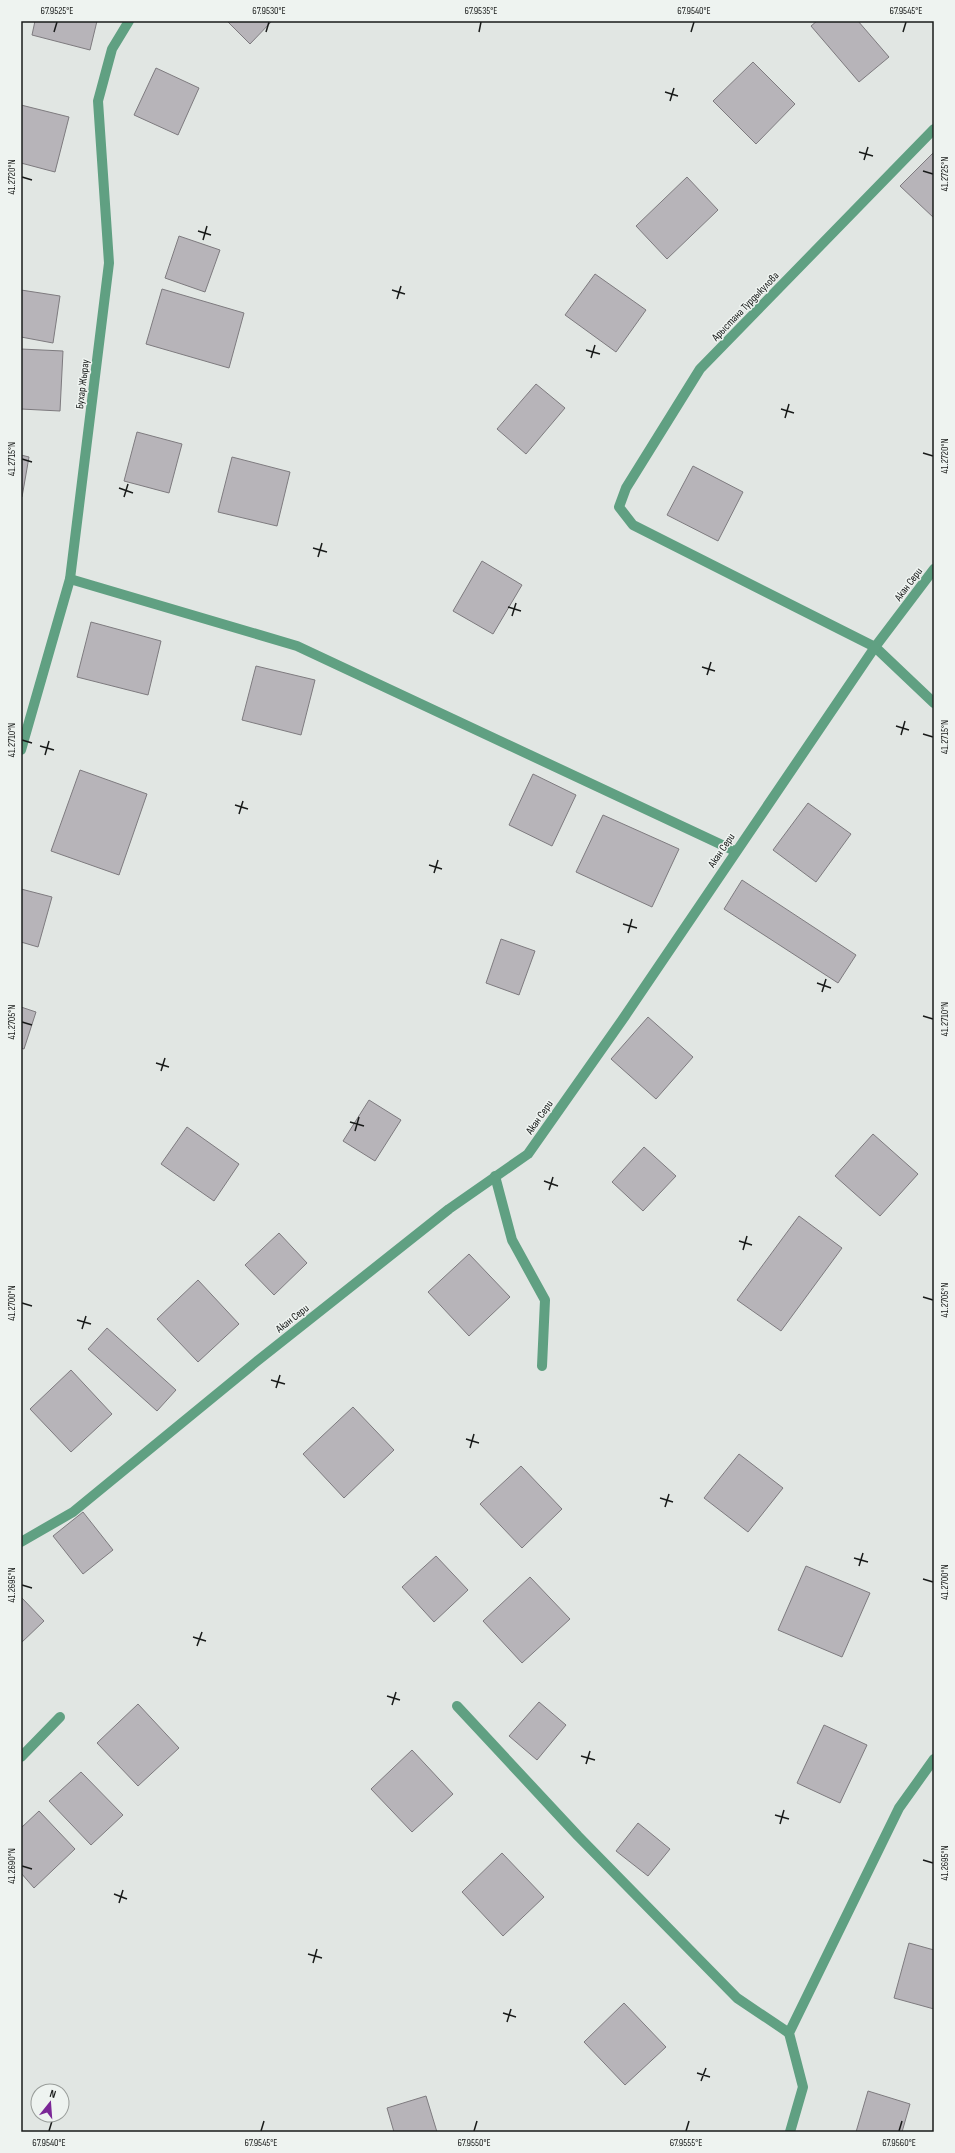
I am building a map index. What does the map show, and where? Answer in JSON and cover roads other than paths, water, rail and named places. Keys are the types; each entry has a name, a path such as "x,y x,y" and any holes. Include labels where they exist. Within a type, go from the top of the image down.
{"street":[{"name":"Бухар Жырау","path":"21,750 70,579 109,264 98,101 112,49 129,21"},
{"name":"Арыстана Турдыкулова","path":"874,647 633,524 619,507 626,488 700,369 934,129"},
{"name":"Акан Сери","path":"21,1542 72,1512 269,1352 449,1209 528,1154 625,1016 874,647 934,569"},
{"path":"70,579 297,646 735,851"},
{"path":"874,647 934,703"},
{"path":"495,1176 512,1240 545,1300 542,1366"},
{"path":"457,1706 578,1836 737,1998 789,2032"},
{"path":"21,1756 60,1717"},
{"path":"790,2132 803,2087 789,2032 899,1808 934,1759"}]}
